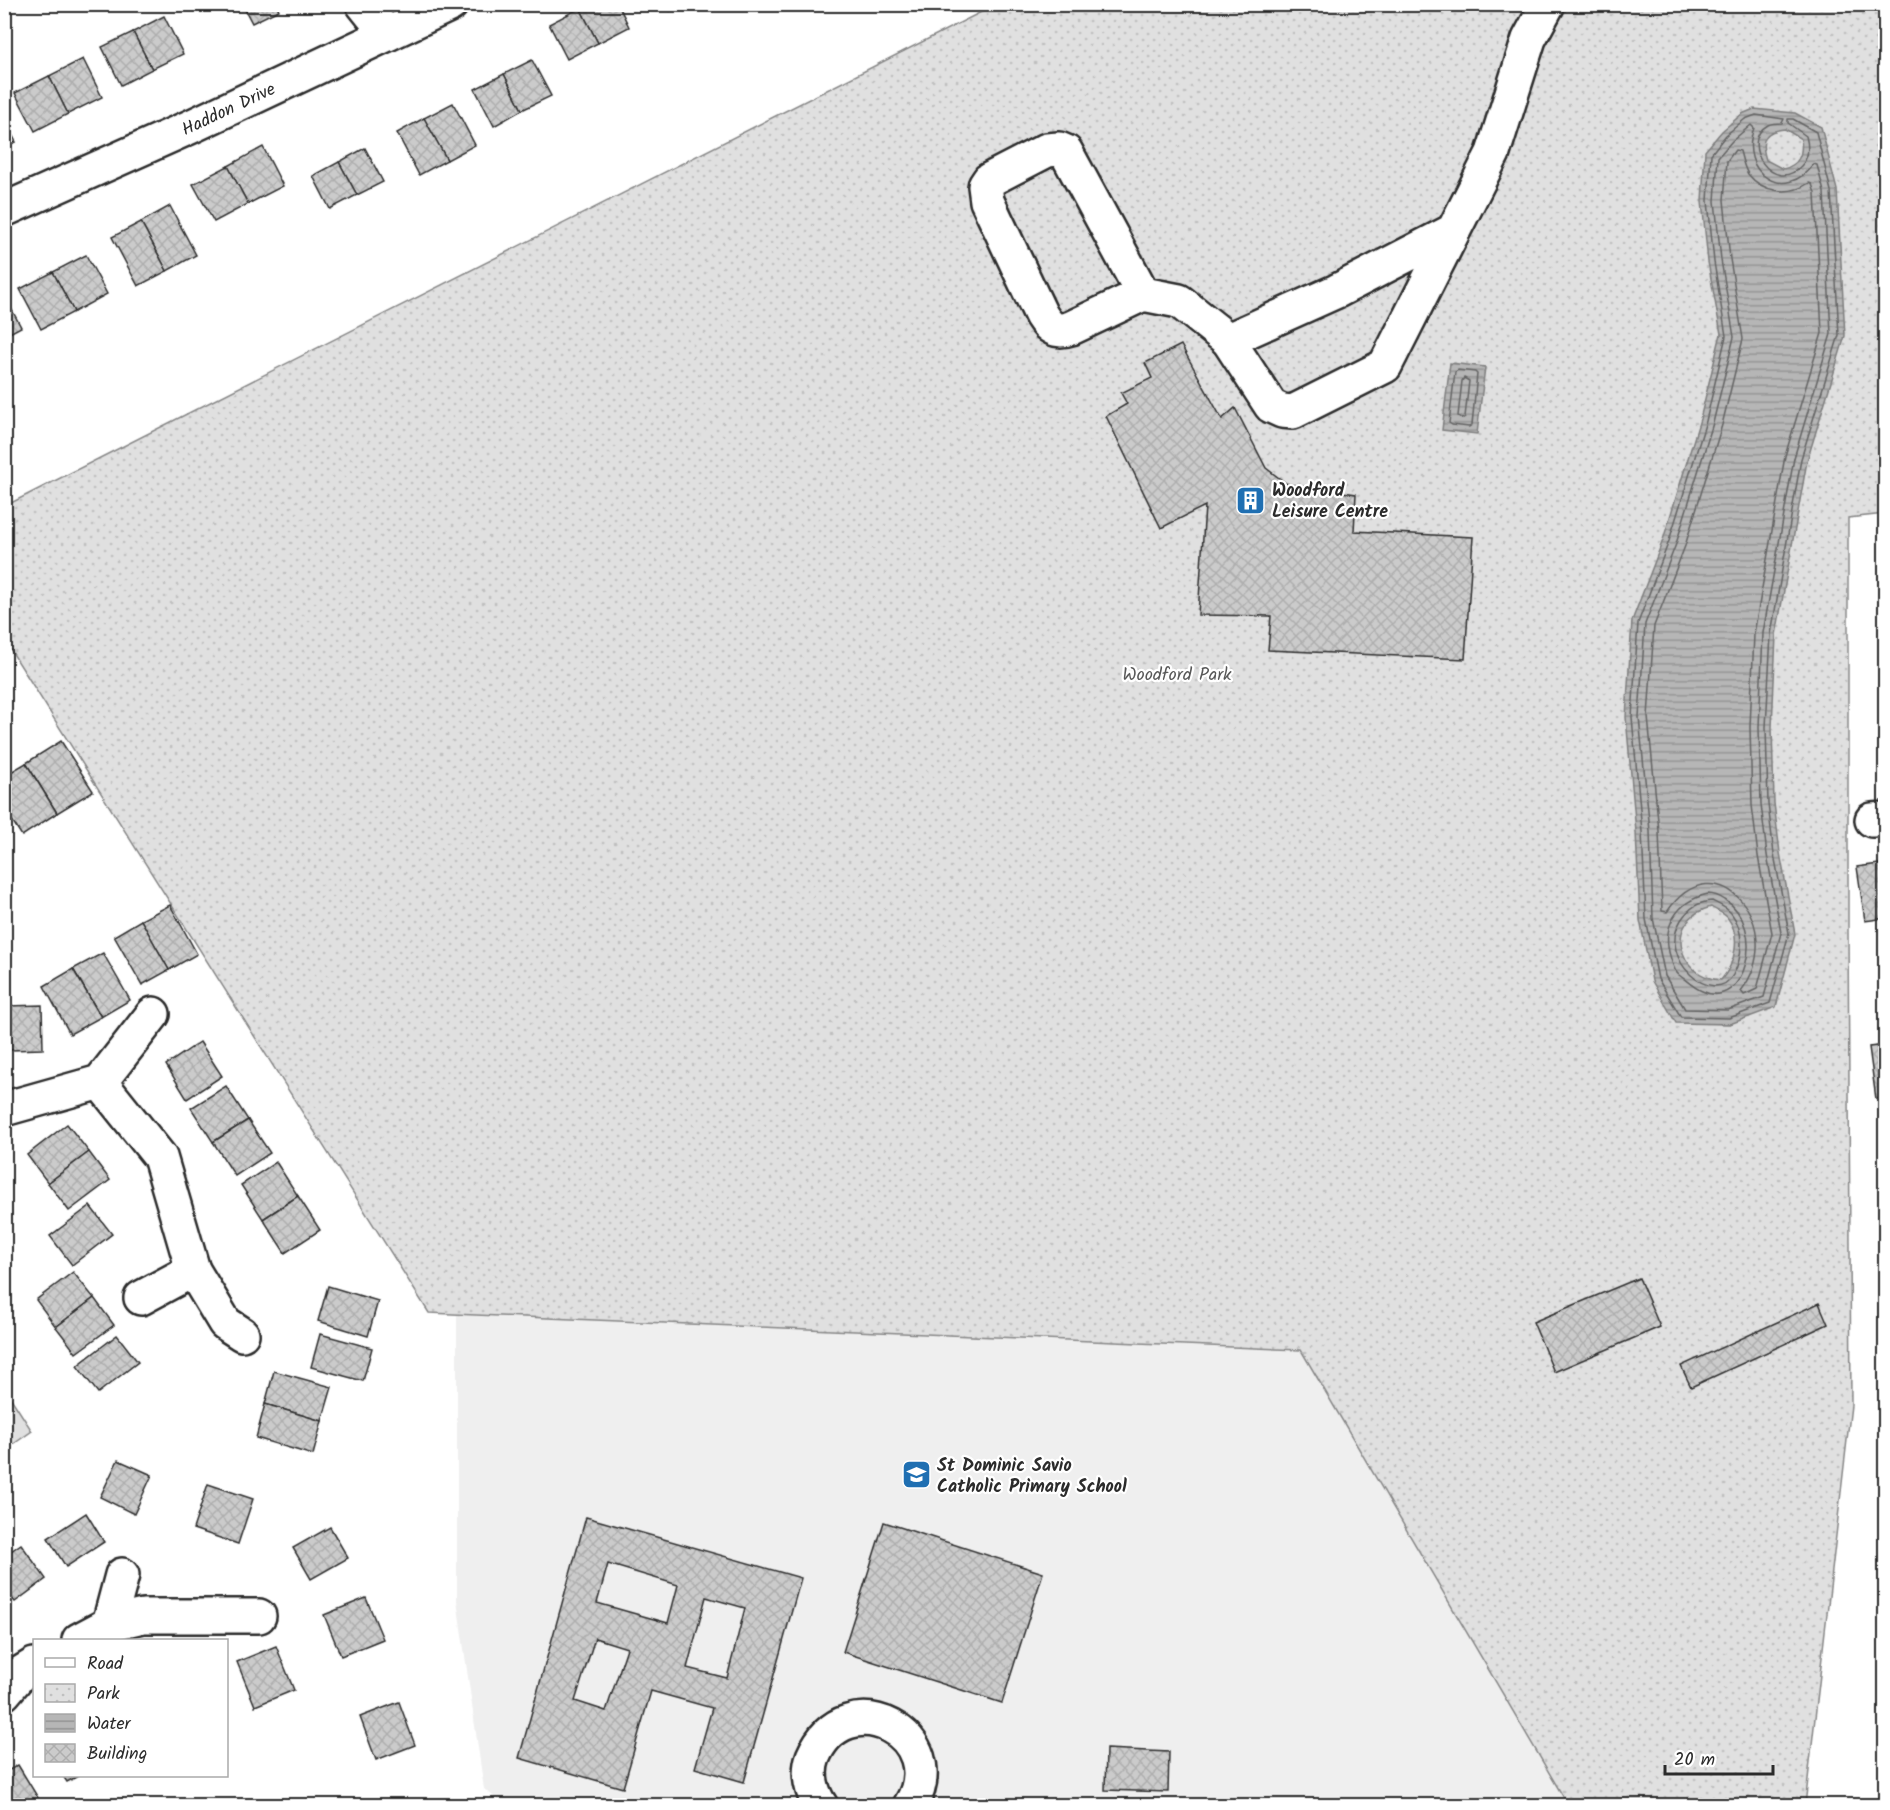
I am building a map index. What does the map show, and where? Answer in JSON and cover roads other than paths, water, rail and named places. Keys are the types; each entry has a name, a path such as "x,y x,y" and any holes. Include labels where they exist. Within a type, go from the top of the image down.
{"street":[{"path":"363,4 387,34"},
{"name":"Haddon Drive","path":"4,210 190,127 451,4"},
{"path":"1143,294 1066,153 1059,149 1047,150 989,180 986,186 987,201 1047,325 1054,329 1062,331 1143,294 1179,301 1228,340 1271,406 1282,411 1293,412 1385,366 1493,153 1529,39 1548,4"},
{"path":"1228,340 1337,291 1453,231"},
{"path":"4,1109 100,1082 153,1014"},
{"path":"100,1082 160,1157 193,1270 225,1323 242,1334"},
{"path":"141,1298 193,1270"},
{"path":"110,1623 122,1575"},
{"path":"82,1639 110,1623 143,1616 259,1616"},
{"path":"4,1693 21,1672 33,1666"},
{"path":"821,1806 815,1798 810,1780 811,1762 818,1745 830,1731 838,1726 864,1719 882,1721 898,1730 911,1743 919,1759 921,1777 910,1806"}],"water":[{"path":"1754,109 1795,113 1821,127 1837,190 1845,336 1807,461 1776,635 1772,727 1774,803 1780,853 1795,934 1776,1007 1730,1024 1676,1023 1652,981 1640,920 1636,832 1626,717 1632,621 1663,540 1700,419 1721,334 1708,262 1702,201 1705,151 1722,131 1742,114","holes":["1785,129 1801,139 1801,150 1796,162 1783,169 1766,160 1763,147 1768,134","1711,907 1727,917 1734,933 1733,958 1721,980 1706,976 1694,969 1686,959 1682,947 1682,935 1686,923 1696,913"]},
{"path":"1450,363 1485,367 1477,434 1442,430"}],"place":[{"name":"Woodford Leisure Centre","path":"1251,500"},
{"name":"St Dominic Savio Catholic Primary School","path":"916,1475"}],"park label":[{"name":"Woodford Park","path":"1177,674"}]}
